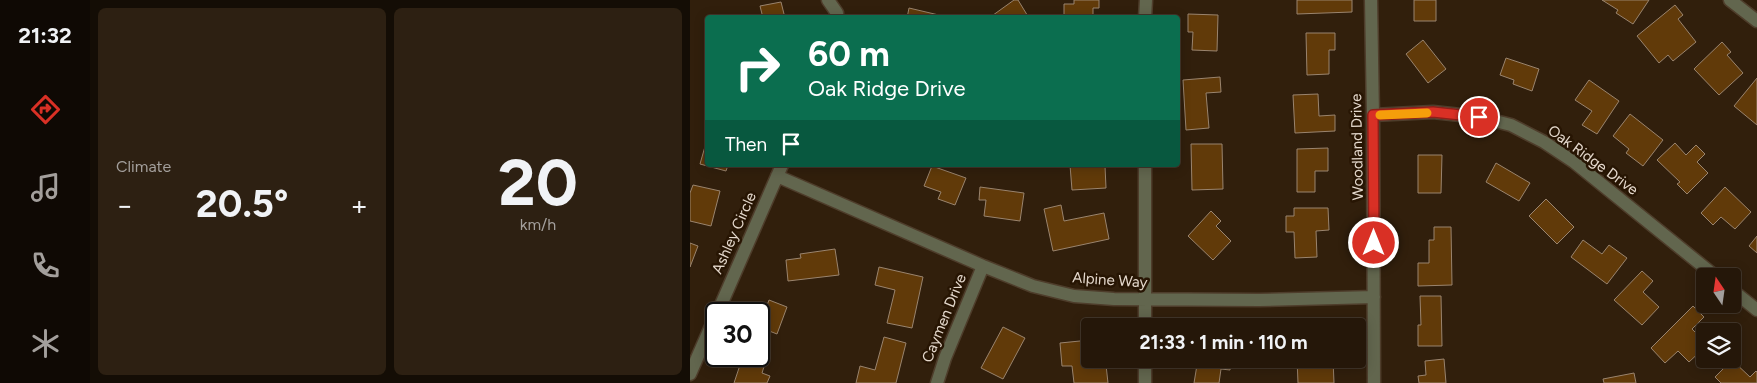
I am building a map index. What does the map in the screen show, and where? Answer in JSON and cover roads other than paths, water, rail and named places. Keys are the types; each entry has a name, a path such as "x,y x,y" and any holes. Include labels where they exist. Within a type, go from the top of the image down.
{"street":[{"path":"828,0 837,15"},
{"path":"1145,15 1146,0"},
{"name":"Woodland Drive","path":"1370,0 1373,115 1374,383"},
{"path":"1730,0 1757,21"},
{"name":"Oak Ridge Drive","path":"1373,115 1433,112 1479,117 1511,125 1544,142 1574,162 1705,268"},
{"path":"1145,167 1146,318"},
{"name":"Alpine Way","path":"780,170 983,266 1033,286 1074,296 1145,300 1374,297"},
{"name":"Ashley Circle","path":"721,302 780,170"},
{"name":"Caymen Drive","path":"937,383 945,358 983,266"},
{"path":"1741,297 1757,310"},
{"name":"Ashley Circle","path":"690,374 705,339"},
{"path":"1146,368 1146,383"}]}
